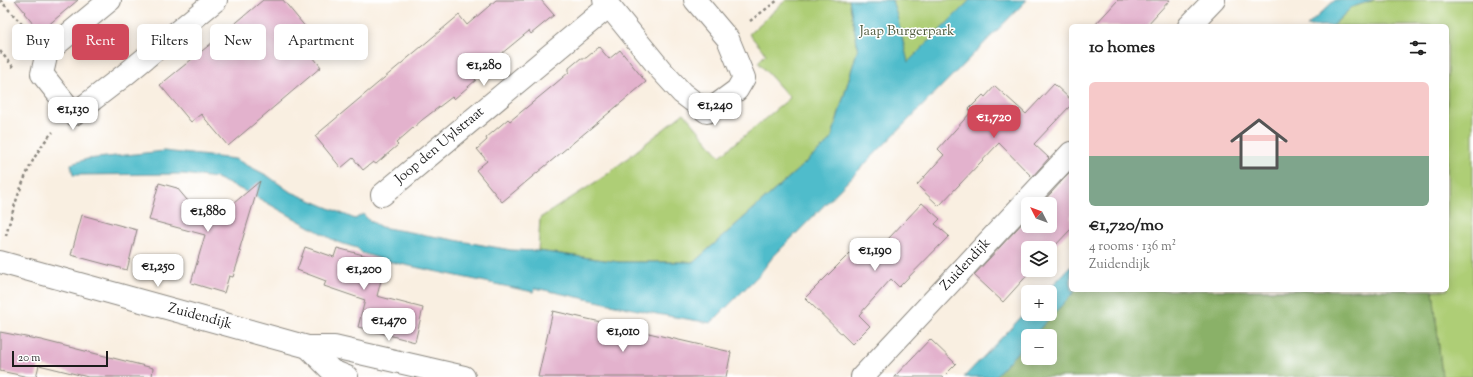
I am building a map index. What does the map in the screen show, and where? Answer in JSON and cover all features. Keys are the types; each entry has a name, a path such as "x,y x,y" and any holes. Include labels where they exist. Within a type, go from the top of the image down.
{"street":[{"path":"64,38 110,0"},
{"path":"45,60 42,74 74,114 126,74 216,0"},
{"name":"Joop den Uylstraat","path":"382,195 606,3 666,76 682,93 707,112 737,90 744,78 728,38 695,0"},
{"path":"1192,24 1214,0"},
{"name":"Zuidendijk","path":"862,377 1069,155"},
{"name":"Zuidendijk","path":"0,262 308,347 334,347 464,377"},
{"name":"Zuidendijk","path":"308,347 332,371 347,377"}],"path":[{"path":"0,0 22,24"},
{"path":"728,38 778,0"},
{"path":"5,239 12,211 24,181 44,141 58,126 74,114"}],"green space":[{"path":"786,0 849,0 858,48 831,140 694,262 619,262 538,251 540,218 605,176 684,113 720,156 790,98 758,62 766,54 749,34"},
{"name":"Jaap Burgerpark","path":"866,0 984,0 891,93"},
{"path":"1374,0 1473,0 1473,377 1442,377 1433,292 1449,292 1449,24 1334,24 1352,7"},
{"path":"1074,292 1433,292 1442,377 994,377 1021,348 1021,365 1057,365 1057,329 1040,329 1047,321 1057,321 1057,310"}],"water":[{"path":"849,0 892,0 908,62 970,0 1027,0 772,258 759,275 711,323 657,314 535,288 533,292 391,262 362,253 357,248 337,242 251,194 216,178 183,174 73,175 71,164 87,159 164,151 235,159 268,176 289,191 355,219 363,214 369,220 381,227 511,250 538,251 619,262 694,262 831,140 858,48"},
{"path":"1335,0 1374,0 1352,7 1334,24 1309,24"},
{"path":"1069,268 1069,292 1074,292 1057,310 1057,285 1053,285"},
{"path":"1021,317 1021,321 1047,321 1040,329 1021,329 1021,348 994,377 964,377"}],"building":[{"path":"15,0 78,0 50,24 33,24 24,13 25,12"},
{"path":"263,0 283,0 303,24 274,24 274,60 315,60 321,67 228,146 201,114 191,122 160,85 191,60 202,60 202,51 210,44 210,60 266,60 266,24 235,24"},
{"path":"496,0 541,0 554,15 531,34 529,31 484,68 485,69 474,78 476,80 454,99 452,97 422,120 396,143 398,145 376,164 373,162 363,170 353,158 341,168 315,136 459,15 467,25"},
{"path":"1118,0 1170,0 1148,24 1096,24"},
{"path":"599,47 609,59 620,50 646,82 502,202 476,170 487,161 477,149 487,140 486,138 508,119 510,121 569,72 569,68 581,58 586,58"},
{"path":"1054,84 1069,98 1069,107 1034,144 1049,158 1032,177 999,143 939,206 917,185 944,155 938,149 971,112 969,109 983,95 985,97 995,86 1026,114"},
{"path":"1069,173 1069,231 1057,244 1057,241 1021,241 1021,277 1026,277 1003,302 974,275 1021,225 1021,233 1057,233 1057,197 1047,197"},
{"path":"260,181 239,251 241,252 233,277 229,276 224,293 191,283 205,235 149,220 159,183 177,188 208,225"},
{"path":"922,203 940,219 935,224 949,236 899,287 891,279 859,315 870,326 852,344 805,298 859,244 872,256"},
{"path":"82,215 137,230 127,270 71,255"},
{"path":"305,247 334,257 337,248 386,261 377,296 423,308 415,342 358,327 365,300 324,286 326,281 297,270"},
{"path":"553,311 731,352 726,377 538,377"},
{"path":"0,332 41,340 153,368 152,377 88,377 39,365 36,377 0,371"},
{"path":"930,339 956,364 943,377 894,377"}]}
